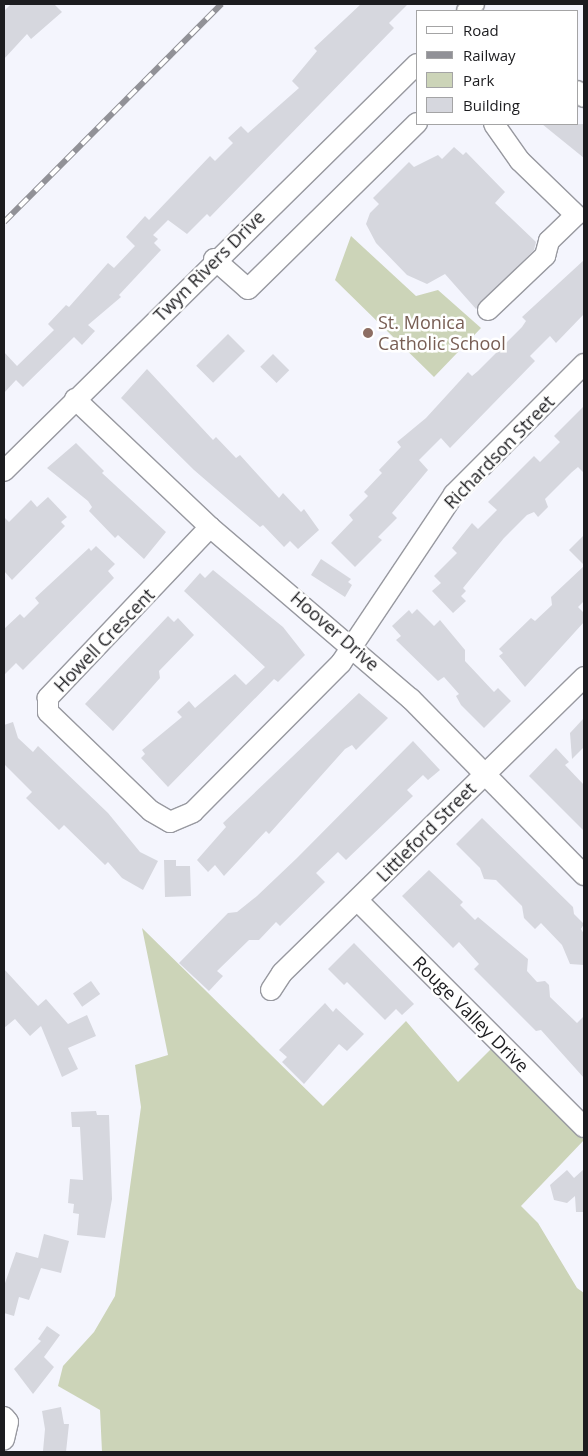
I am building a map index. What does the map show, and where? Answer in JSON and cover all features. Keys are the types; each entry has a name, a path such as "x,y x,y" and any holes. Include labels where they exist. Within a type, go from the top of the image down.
{"street":[{"name":"Twyn Rivers Drive","path":"4,471 214,259 416,65"},
{"path":"214,259 248,289 416,123"},
{"path":"488,310 545,256 550,241 576,215 520,161 495,125"},
{"name":"Richardson Street","path":"353,646 454,494 584,364"},
{"name":"Hoover Drive","path":"75,399 210,528 353,646 584,875"},
{"name":"Howell Crescent","path":"210,528 48,698 48,712 150,811 170,822 193,812 305,702 353,646"},
{"name":"Littleford Street","path":"271,990 282,972 358,901 483,774 584,677"},
{"name":"Rouge Valley Drive","path":"358,901 584,1127"},
{"path":"4,1417 8,1422 4,1440"}],"green space":[{"path":"351,236 416,296 438,290 481,328 434,377 335,280"},
{"path":"142,928 323,1106 406,1021 458,1082 492,1048 584,1140 521,1206 538,1223 577,1288 584,1293 584,1452 102,1452 100,1410 58,1386 63,1366 94,1332 115,1296 141,1107 135,1065 168,1055"}],"building":[{"path":"11,4 54,4 62,12 31,39 27,34 4,59 4,11"},
{"path":"361,4 408,4 389,23 394,28 210,217 207,214 187,234 168,220 153,235 158,239 154,243 161,250 119,295 121,297 88,325 95,331 82,345 74,337 23,387 16,380 4,393 4,352 17,366 54,330 48,324 66,305 69,307 108,263 114,268 135,246 126,237 145,216 149,220 210,156 215,161 233,143 228,138 241,126 248,133 299,88 292,81 317,51 314,48"},
{"path":"584,124 584,158 543,125"},
{"path":"454,147 463,155 466,152 505,192 495,203 536,242 534,250 476,309 445,274 427,284 407,275 376,243 366,224 370,213 379,204 373,198 409,162 414,167 438,155 442,159"},
{"path":"584,260 584,314 556,343 550,336 530,356 535,361 450,448 441,438 419,460 428,470 392,513 397,518 378,537 382,540 355,567 331,543 353,520 349,515 368,496 364,492 382,473 379,470 401,447 397,442 426,418 468,372 472,376 478,371 522,327 526,321 522,317"},
{"path":"228,334 245,351 213,383 196,366"},
{"path":"273,354 289,370 277,383 260,367"},
{"path":"147,369 213,440 216,437 236,458 240,455 279,498 283,493 301,512 304,509 319,530 298,549 290,541 284,547 263,525 260,527 194,470 121,398"},
{"path":"584,406 584,473 578,467 545,499 548,507 538,517 534,512 527,515 504,538 463,588 466,591 461,596 466,601 453,613 432,591 441,583 434,576 457,553 452,548 472,523 478,529 497,510 488,502 534,456 540,462 560,442 554,436"},
{"path":"76,443 104,471 102,473 166,532 144,559 118,535 115,538 89,511 92,507 88,501 47,468"},
{"path":"48,497 67,517 61,522 65,526 12,580 4,571 4,517 9,522 31,500 37,507"},
{"path":"584,535 584,565 569,550"},
{"path":"96,546 115,564 108,571 114,578 23,670 16,663 4,675 4,629 20,614 24,618 39,603 35,598 89,548 91,551"},
{"path":"321,559 351,579 348,582 352,585 345,597 311,575"},
{"path":"584,566 584,601 578,607 584,613 584,622 525,687 499,656 503,653 499,649 531,618 535,621 552,605 551,597"},
{"path":"213,570 283,627 305,655 278,682 274,679 168,787 141,758 145,754 142,750 182,717 177,712 189,701 195,708 235,674 246,685 265,667 184,591 200,573 205,578"},
{"path":"417,609 434,626 440,620 465,650 465,661 494,692 498,688 511,701 484,728 461,705 456,696 459,694 444,677 438,681 396,640 401,636 392,626 409,610 412,614"},
{"path":"168,616 174,622 178,618 194,635 159,671 160,678 113,731 85,704"},
{"path":"359,693 388,718 356,750 352,745 345,749 269,834 266,831 224,876 215,865 208,872 197,860 226,827 223,823"},
{"path":"584,718 584,747 572,759 570,733"},
{"path":"13,722 18,738 33,752 38,746 108,813 140,852 158,861 143,890 122,878 108,862 105,865 64,825 59,830 26,798 32,792 4,764 4,725"},
{"path":"413,741 440,770 428,780 423,775 407,790 413,796 346,860 338,852 316,873 325,882 280,926 276,922 259,940 249,940 217,971 223,976 209,991 179,963 228,913 237,912 257,896"},
{"path":"556,748 569,762 565,765 584,785 584,831 529,776"},
{"path":"482,818 573,907 574,914 584,924 581,929 584,934 584,965 570,964 562,945 541,923 535,929 524,918 522,906 496,880 484,879 480,868 456,844"},
{"path":"164,860 176,860 176,866 190,866 191,896 165,897"},
{"path":"429,870 463,902 460,905 475,920 478,917 528,959 527,971 537,982 545,981 549,985 550,997 577,1023 584,1016 584,1078 541,1030 536,1031 474,969 479,964 459,942 453,948 402,896"},
{"path":"354,943 414,1004 402,1015 396,1009 385,1020 347,982 344,985 328,969"},
{"path":"4,969 38,1006 46,999 68,1024 87,1015 96,1036 68,1048 78,1069 62,1077 41,1026 30,1036 15,1019 4,1028"},
{"path":"91,981 100,994 82,1007 73,994"},
{"path":"325,1003 333,1012 336,1008 364,1034 347,1051 339,1044 304,1084 282,1062 287,1057 279,1050"},
{"path":"96,1111 97,1115 109,1115 112,1199 105,1238 77,1235 79,1214 73,1213 74,1204 68,1203 70,1179 83,1180 80,1127 72,1127 71,1112"},
{"path":"584,1169 584,1212 576,1212 575,1196 567,1203 554,1200 550,1185 567,1170 574,1178"},
{"path":"44,1234 69,1241 61,1273 41,1268 29,1300 19,1297 14,1316 4,1313 4,1286 16,1252 38,1258"},
{"path":"47,1326 60,1335 44,1357 54,1367 33,1394 14,1369 41,1341 38,1339"},
{"path":"61,1407 64,1424 69,1424 66,1452 43,1451 45,1429 42,1411"}],"railway":[{"path":"4,222 221,4"}],"place":[{"name":"St. Monica Catholic School","path":"368,333"}]}
